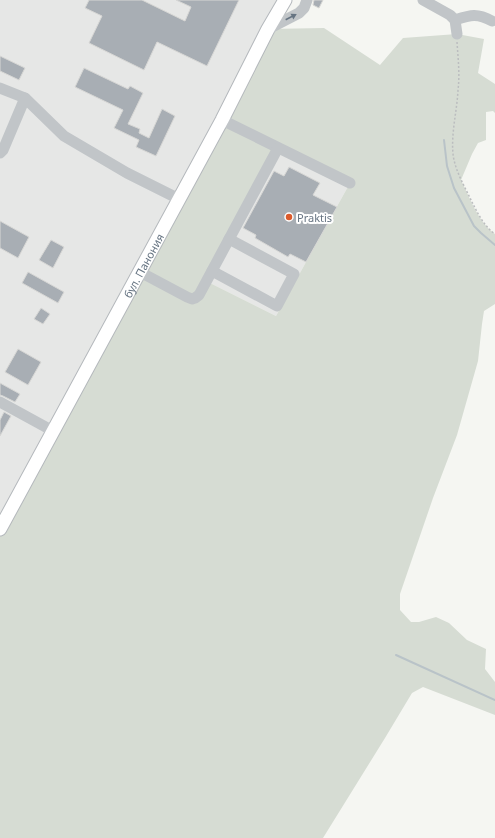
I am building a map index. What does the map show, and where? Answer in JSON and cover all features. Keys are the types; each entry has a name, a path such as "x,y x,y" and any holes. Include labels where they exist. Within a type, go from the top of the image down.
{"main road":[{"name":"бул. Панония","path":"0,529 222,120 268,29 285,0"}],"street":[{"path":"268,29 299,13 304,8 307,0"},
{"path":"423,0 450,15 455,20 457,34"},
{"path":"455,20 477,15 492,21"},
{"path":"0,88 25,98 64,136 127,173 179,199"},
{"path":"0,152 3,150 25,98"},
{"path":"222,120 350,183"},
{"path":"140,272 192,299 199,295 278,148"},
{"path":"212,271 277,306 294,274 229,239"},
{"path":"0,402 53,431"}],"path":[{"path":"457,34 459,88 453,154 461,180 483,223 495,234"}],"shaded area":[{"path":"0,0 285,0 0,529"},
{"path":"324,28 380,65 403,38 457,34 484,39 478,73 495,84 495,113 493,111 486,112 486,140 478,143 461,180 479,216 495,234 495,304 484,311 478,361 457,435 433,498 400,594 400,610 411,622 419,622 436,617 449,623 467,640 486,649 485,669 495,682 495,715 423,687 412,693 323,838 0,838 0,529 268,29","holes":["278,148 350,183 276,316 206,281"]},
{"path":"278,148 350,183 276,316 206,281"}],"building":[{"path":"89,0 142,0 185,21 191,7 176,0 239,0 207,66 157,42 144,70 89,43 102,16 85,8"},
{"path":"314,0 323,0 319,8 313,5"},
{"path":"0,56 25,68 19,80 0,71"},
{"path":"84,68 128,89 130,86 143,93 128,124 140,129 139,133 149,138 162,109 175,116 156,156 136,147 139,140 114,128 123,110 75,87"},
{"name":"Praktis","path":"289,167 320,183 313,195 337,207 306,262 290,254 288,257 255,238 256,235 243,228 274,171 284,176"},
{"path":"0,221 29,237 18,258 0,248"},
{"path":"51,240 64,247 53,268 39,260"},
{"path":"28,272 64,292 58,303 22,283"},
{"path":"41,308 50,314 43,324 34,319"},
{"path":"18,349 41,362 28,385 5,372"},
{"path":"0,383 20,394 15,402 0,395"},
{"path":"4,412 11,416 0,436 0,420"}],"waterway":[{"path":"444,140 447,166 454,188 474,226 495,245"},
{"path":"396,655 495,700"}],"place":[{"name":"Praktis","path":"289,217"}]}
